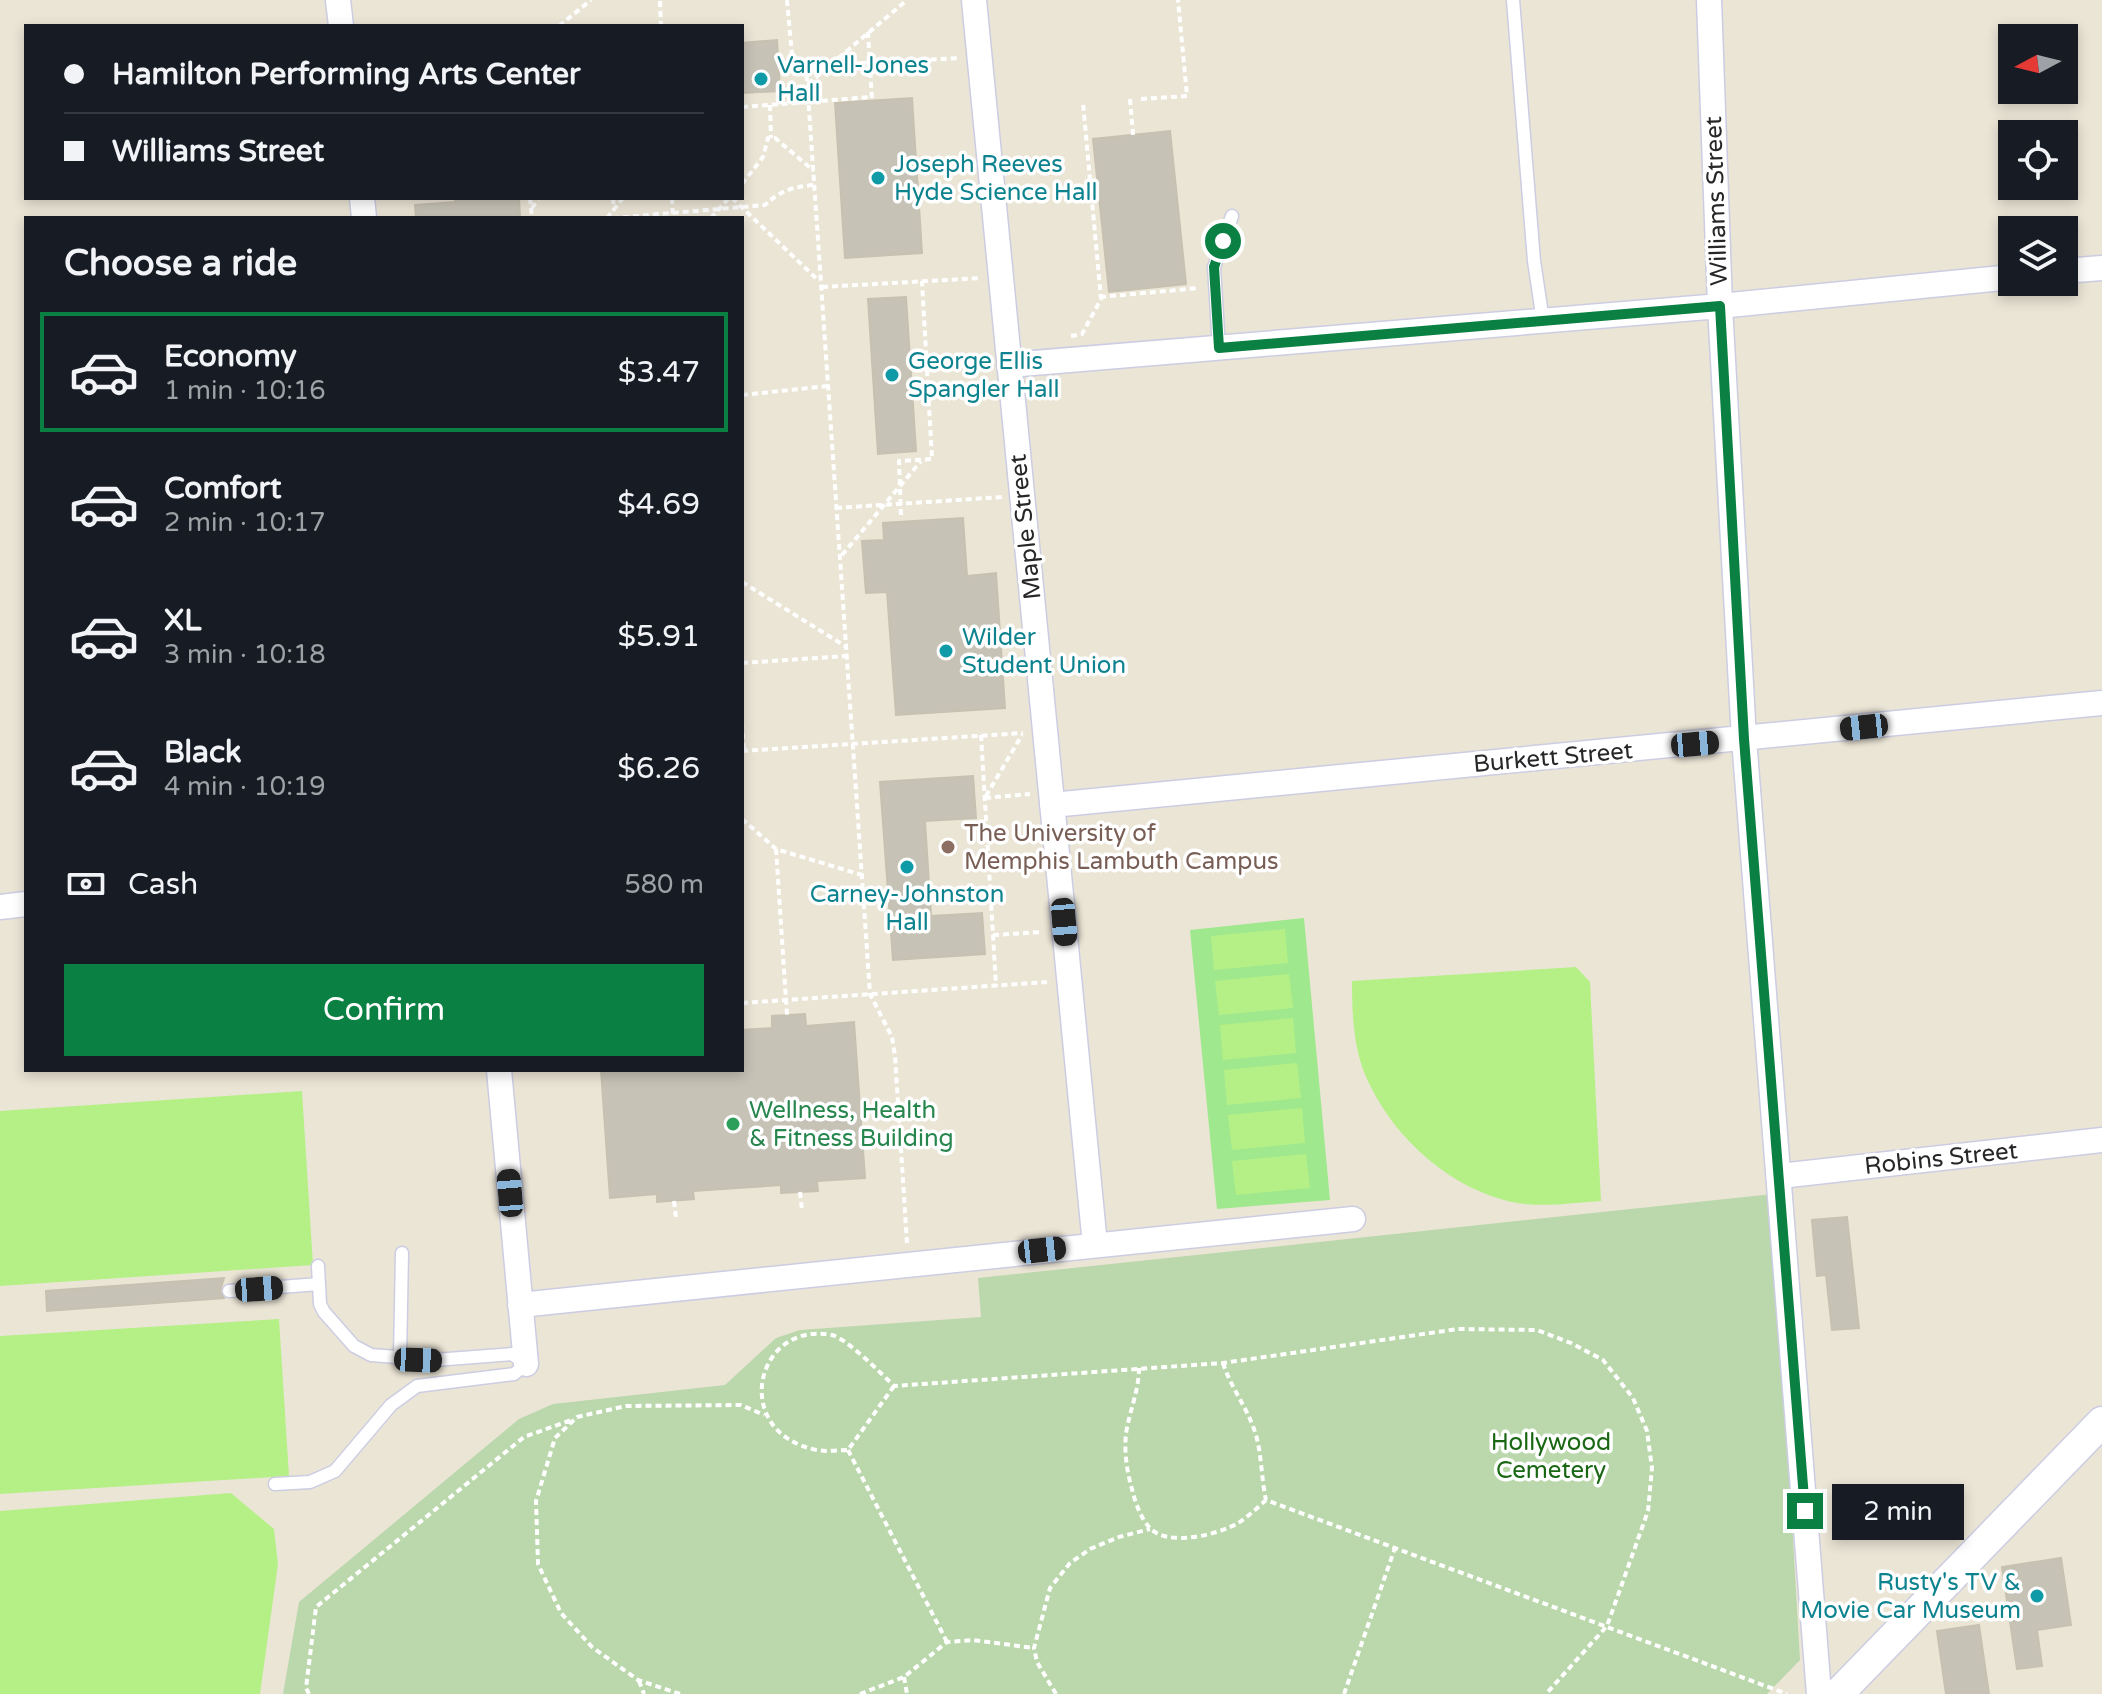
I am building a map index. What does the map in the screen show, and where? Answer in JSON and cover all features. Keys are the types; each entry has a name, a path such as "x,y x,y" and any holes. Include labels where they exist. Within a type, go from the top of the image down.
{"street":[{"path":"338,0 341,24"},
{"name":"Maple Street","path":"974,0 1009,365 1042,800 1069,981 1095,1245"},
{"name":"Williams Street","path":"1709,0 1720,306 1744,739 1819,1694"},
{"path":"2078,270 2102,268"},
{"path":"1009,365 1720,306 1998,278"},
{"name":"Burkett Street","path":"1042,800 1744,739 2102,703"},
{"path":"0,907 24,904"},
{"path":"499,1072 526,1364"},
{"name":"Robins Street","path":"1780,1176 2102,1140"},
{"path":"520,1305 1353,1219"},
{"path":"1838,1694 2102,1422"}],"lane":[{"path":"1513,0 1534,261 1543,321"},
{"path":"1219,348 1214,267 1232,216"},
{"path":"400,1359 402,1253"},
{"path":"275,1484 310,1482 335,1471 391,1405 417,1386 514,1374 526,1364 512,1354 441,1360 371,1355 354,1346 324,1312 320,1304 318,1266"},
{"path":"229,1291 319,1284"},
{"path":"441,1360 443,1382"}],"path":[{"path":"561,24 591,0"},
{"path":"787,0 793,66"},
{"path":"808,84 907,0"},
{"path":"1141,99 1187,96 1178,0"},
{"path":"660,1 661,24"},
{"path":"744,107 872,99 868,32"},
{"path":"779,67 962,58"},
{"path":"806,66 870,994 892,1037 895,1056 908,1264"},
{"path":"1130,99 1133,135"},
{"path":"1069,336 1082,334 1100,297 1083,103"},
{"path":"770,105 771,138"},
{"path":"744,181 763,157 768,138 771,138"},
{"path":"771,138 775,138 814,171"},
{"path":"673,216 765,205 791,187 814,185"},
{"path":"530,200 532,216"},
{"path":"531,210 538,200"},
{"path":"613,200 614,211"},
{"path":"613,216 622,200"},
{"path":"713,216 729,200"},
{"path":"733,200 821,284 984,278"},
{"path":"901,515 899,461 932,459 922,281"},
{"path":"1100,297 1199,288"},
{"path":"744,395 828,386"},
{"path":"840,557 921,460"},
{"path":"836,508 1004,497"},
{"path":"744,583 846,647"},
{"path":"744,664 847,656"},
{"path":"744,751 1033,732"},
{"path":"985,798 1024,733"},
{"path":"981,735 996,986"},
{"path":"985,798 1042,800"},
{"path":"744,821 776,849 862,875"},
{"path":"776,849 787,1015"},
{"path":"993,935 1045,932"},
{"path":"744,1003 1069,981"},
{"path":"800,1192 802,1210"},
{"path":"674,1201 676,1218"},
{"path":"894,1386 1223,1363 1458,1329 1537,1330 1571,1343 1603,1360 1633,1398 1647,1431 1652,1468 1648,1511 1607,1626 1546,1694"},
{"path":"764,1415 761,1383 776,1349 801,1336 834,1335 876,1367 894,1386"},
{"path":"1223,1363 1256,1434 1266,1500"},
{"path":"1139,1368 1139,1382 1126,1435 1127,1471 1135,1502 1150,1529 1183,1538 1214,1534 1238,1523 1266,1500"},
{"path":"848,1450 894,1386"},
{"path":"309,1694 306,1688 316,1607 524,1437 577,1417 626,1406 741,1405 764,1415 782,1435 805,1445 817,1450 848,1450"},
{"path":"577,1417 555,1438 536,1501 538,1564 561,1613 592,1647 638,1680 680,1694"},
{"path":"848,1450 947,1642"},
{"path":"1266,1500 1787,1694"},
{"path":"1056,1694 1037,1662 1034,1648 1050,1588 1070,1563 1090,1549 1150,1529"},
{"path":"1344,1694 1395,1548"},
{"path":"860,1694 904,1677 947,1642 973,1640 1034,1648"},
{"path":"904,1677 907,1694"},
{"path":"638,1680 644,1694"}],"green space":[{"path":"1304,918 1330,1200 1217,1209 1190,930"},
{"path":"1285,929 1288,963 1214,970 1211,936"},
{"path":"1576,967 1590,982 1601,1201 1528,1204 1481,1192 1439,1168 1420,1152 1402,1134 1374,1094 1357,1050 1352,981"},
{"path":"1289,974 1293,1008 1219,1015 1215,981"},
{"path":"1293,1018 1296,1053 1223,1060 1220,1025"},
{"path":"1297,1063 1301,1098 1227,1105 1224,1070"},
{"path":"302,1091 313,1265 0,1286 0,1111"},
{"path":"1302,1108 1305,1143 1232,1150 1228,1115"},
{"path":"1306,1154 1310,1188 1236,1195 1232,1161"},
{"name":"Hollywood Cemetery","path":"1773,1194 1800,1660 1767,1694 283,1694 299,1602 519,1419 553,1404 725,1385 776,1338 800,1330 981,1317 978,1278"},
{"path":"279,1319 289,1476 0,1494 0,1336"},
{"path":"231,1493 274,1529 278,1564 260,1694 0,1694 0,1511"}],"building":[{"name":"Varnell-Jones Hall","path":"777,40 780,91 744,93 744,43"},
{"name":"Joseph Reeves Hyde Science Hall","path":"912,98 922,253 845,258 835,103"},
{"path":"1170,131 1186,284 1109,292 1093,139"},
{"path":"519,200 520,216 416,216 415,205"},
{"name":"George Ellis Spangler Hall","path":"906,297 916,451 878,454 868,299"},
{"name":"Wilder Student Union","path":"963,518 967,576 996,573 1005,708 896,715 887,592 866,593 862,541 884,540 883,523"},
{"name":"Carney-Johnston Hall","path":"973,776 976,818 925,821 931,916 982,913 985,954 893,960 880,782"},
{"name":"Wellness, Health & Fitness Building","path":"805,1014 806,1026 854,1022 865,1178 817,1181 818,1191 781,1193 781,1185 693,1191 694,1199 657,1202 657,1194 610,1198 601,1072 744,1072 744,1030 772,1028 772,1016"},
{"path":"1847,1217 1859,1328 1832,1330 1826,1275 1817,1276 1812,1220"},
{"path":"224,1278 220,1291 224,1298 47,1311 46,1291"},
{"name":"Rusty's TV & Movie Car Museum","path":"2061,1558 2071,1625 2037,1630 2042,1666 2017,1669 2002,1567"},
{"path":"1979,1625 1989,1694 1946,1694 1937,1631"}],"place":[{"name":"Varnell-Jones Hall","path":"761,79"},
{"name":"Joseph Reeves Hyde Science Hall","path":"878,178"},
{"name":"George Ellis Spangler Hall","path":"892,375"},
{"name":"Wilder Student Union","path":"946,651"},
{"name":"The University of Memphis Lambuth Campus","path":"948,847"},
{"name":"Carney-Johnston Hall","path":"907,867"},
{"name":"Wellness, Health & Fitness Building","path":"733,1124"},
{"name":"Rusty's TV & Movie Car Museum","path":"2037,1596"}],"route":[{"path":"1223,241 1214,267 1219,348 1720,306 1744,739 1805,1511"}]}
